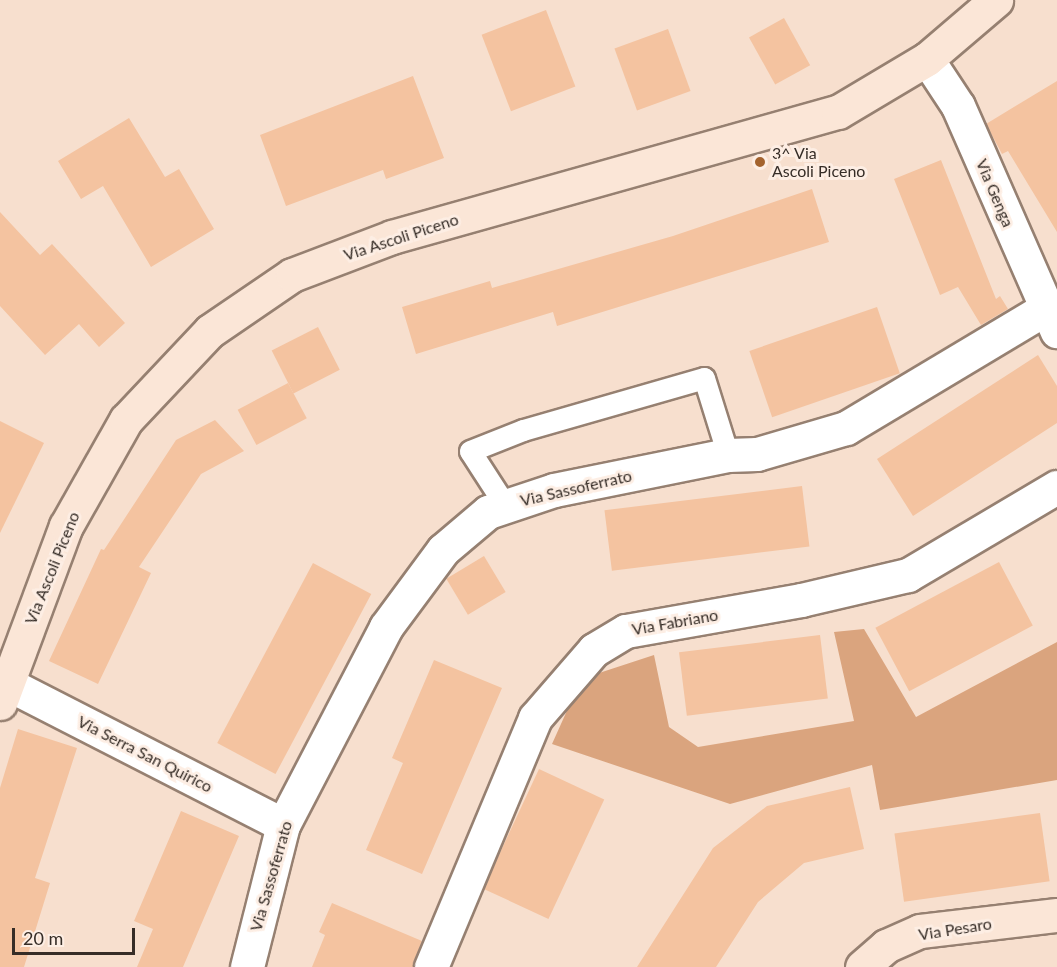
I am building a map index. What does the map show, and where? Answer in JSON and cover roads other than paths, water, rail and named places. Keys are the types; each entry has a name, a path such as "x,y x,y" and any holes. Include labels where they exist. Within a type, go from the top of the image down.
{"street":[{"name":"Via Ascoli Piceno","path":"3,693 66,526 126,420 219,325 292,275 392,237 838,112 927,59 996,0"},
{"name":"Via Genga","path":"927,59 958,106 1051,320"},
{"name":"Via Sassoferrato","path":"246,967 283,825 386,627 443,550 488,512 554,490 728,455 757,454 846,428 1051,320"},
{"name":"Via Fabriano","path":"430,967 535,718 594,650 626,631 801,600 908,575 1057,487"},
{"name":"Via Serra San Quirico","path":"3,693 283,825"},
{"name":"Via Pesaro","path":"862,967 886,946 920,931 1057,915"}],"lane":[{"path":"506,506 470,451 523,430 704,378 728,455"}],"place":[{"name":"3^ Via Ascoli Piceno","path":"760,162"}]}
